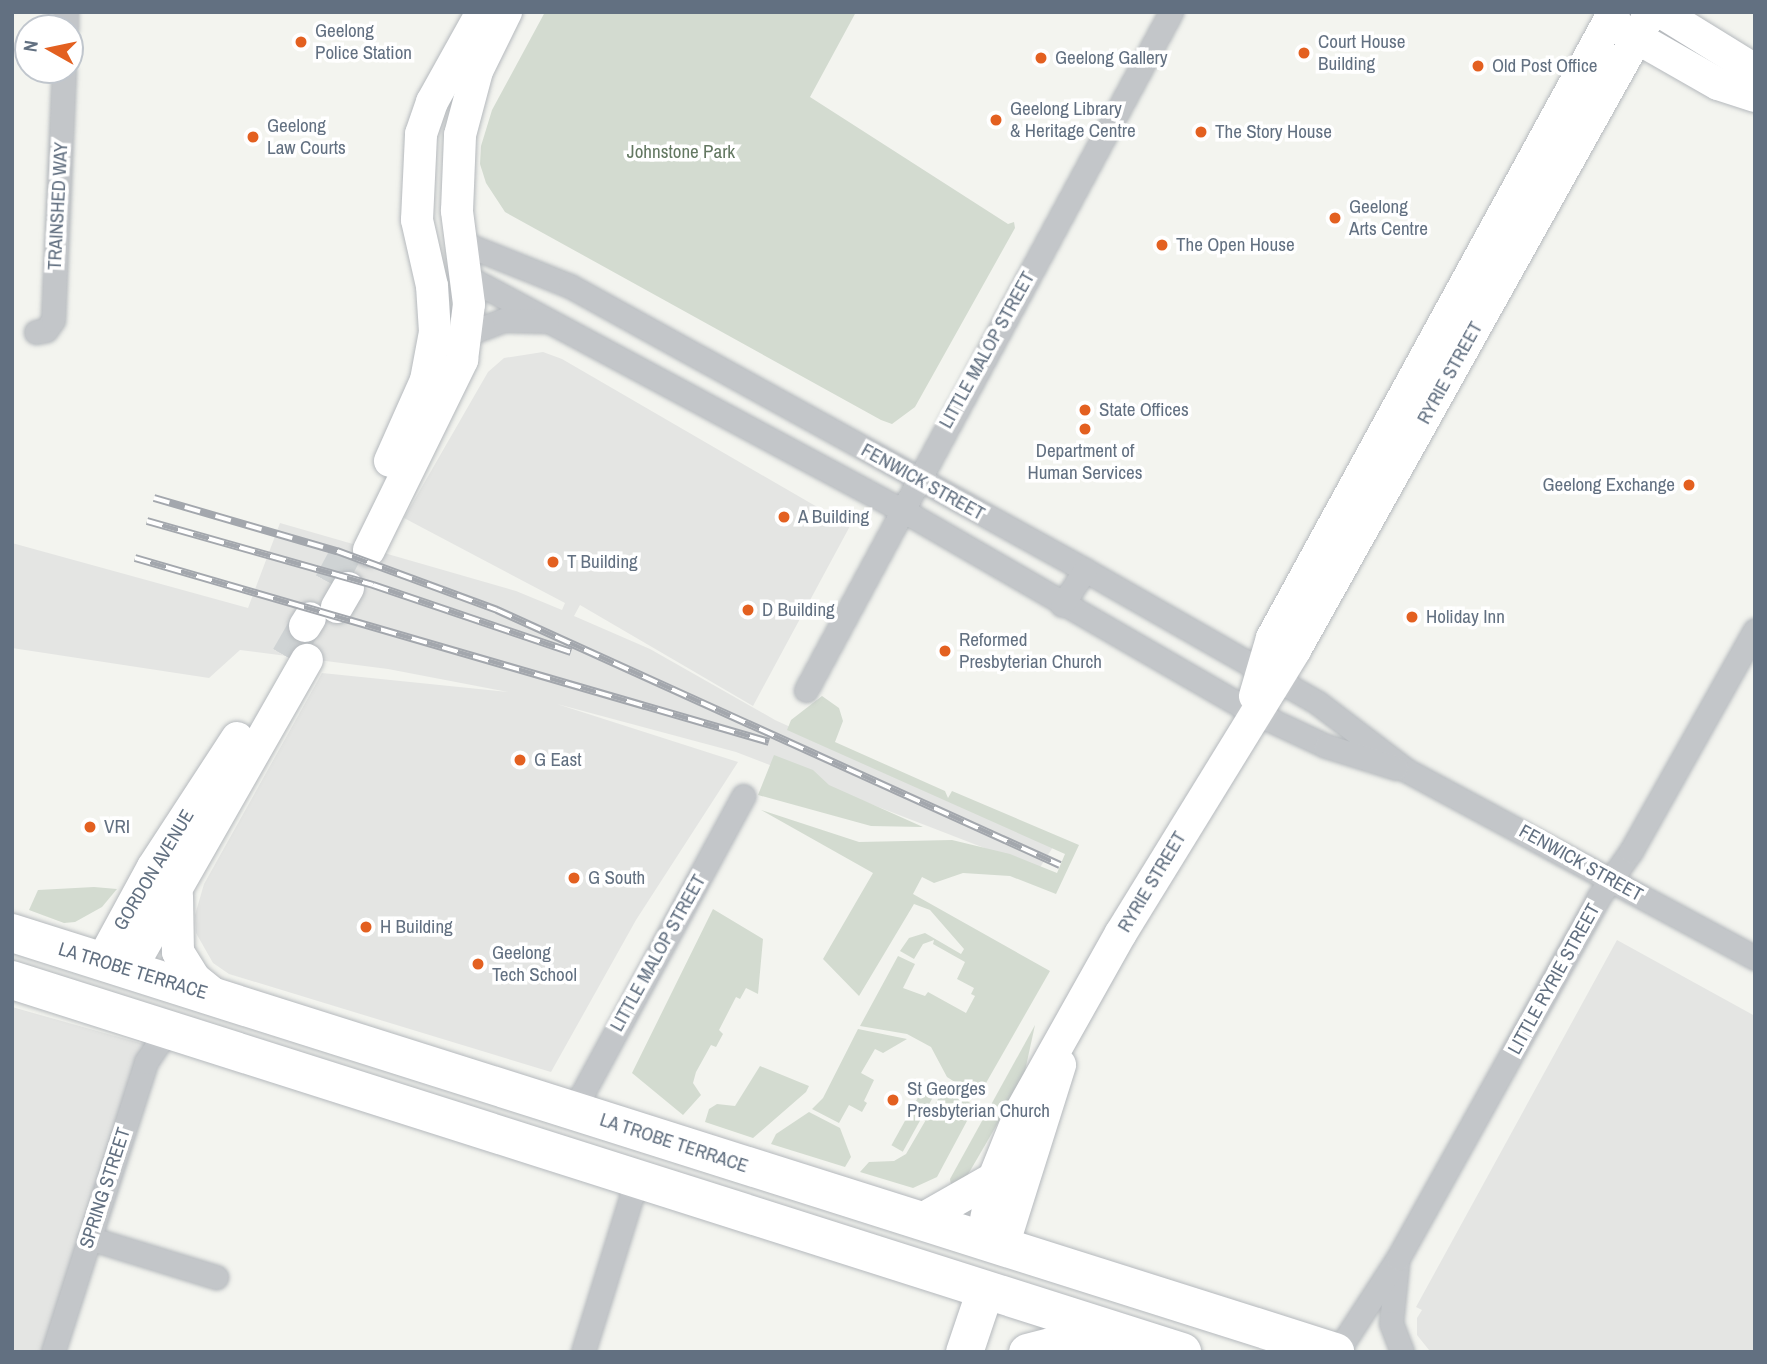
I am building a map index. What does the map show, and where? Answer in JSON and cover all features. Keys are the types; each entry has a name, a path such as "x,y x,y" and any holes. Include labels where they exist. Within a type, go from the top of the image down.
{"highway":[{"name":"LA TROBE TERRACE","path":"12,933 1336,1352"},
{"path":"104,1009 116,965"},
{"path":"12,980 637,1179 979,1297 1182,1352"},
{"path":"979,1297 992,1243"}],"main road":[{"path":"410,463 351,544 426,380 435,310 424,254 417,169 423,122 482,12"},
{"path":"369,550 410,463 449,393 467,334 467,277 460,242 456,184 463,116 477,71 506,12"},
{"path":"1661,12 1755,70"},
{"path":"1606,15 1644,25 1718,84 1755,96"},
{"name":"RYRIE STREET","path":"1270,675 1272,638 1606,15"},
{"name":"RYRIE STREET","path":"992,1243 994,1178 1021,1111 1066,1036 1121,933 1250,718 1270,675 1644,25"},
{"name":"FENWICK STREET","path":"424,254 460,242"},
{"name":"FENWICK STREET","path":"424,254 467,277"},
{"name":"GORDON AVENUE","path":"289,666 223,802 184,874 116,965 153,867 289,666"},
{"path":"184,874 176,906 178,952 195,979 219,998"},
{"name":"RYRIE STREET","path":"992,1243 1036,1150 1066,1036"},
{"path":"919,1221 994,1178"},
{"path":"964,1352 979,1297"},
{"path":"1027,1352 1110,1331"}],"street":[{"name":"LITTLE MALOP STREET","path":"806,690 1171,12"},
{"name":"TRAINSHED WAY","path":"36,332 46,330 53,320 63,84"},
{"name":"FENWICK STREET","path":"460,242 570,286 919,478 1270,675 1346,721 1406,770 1755,958"},
{"name":"FENWICK STREET","path":"467,277 564,326 904,511 1250,718 1326,746 1406,770"},
{"name":"FENWICK STREET","path":"467,334 512,319 564,326"},
{"path":"1062,605 1085,570"},
{"name":"LITTLE RYRIE STREET","path":"1336,1352 1398,1258 1611,879 1755,630"},
{"name":"LITTLE MALOP STREET","path":"573,1111 743,796"},
{"name":"SPRING STREET","path":"53,1352 146,1062 168,1029"},
{"path":"583,1352 637,1179"},
{"path":"89,1238 216,1277"},
{"name":"LITTLE RYRIE STREET","path":"1398,1258 1391,1323 1402,1352"}],"shaded area":[{"path":"543,352 562,359 850,526 753,706 580,605 574,616 650,649 775,720 1053,847 1039,869 736,752 557,704 738,762 636,920 551,1072 229,974 213,963 196,933 195,915 204,884 322,673 508,692 388,669 240,650 209,678 12,648 12,543 248,608 280,523 516,591 562,610 565,603 404,518 488,372 504,358"},
{"path":"1617,940 1755,1016 1755,1351 1429,1350 1417,1335 1417,1318 1422,1310 1416,1307"},
{"path":"12,1007 147,1045 46,1352 12,1352"}],"green space":[{"name":"Johnstone Park","path":"545,12 856,12 810,97 1008,224 1014,222 1015,228 915,407 892,424 881,420 505,212 486,183 480,164 481,146 492,110"},
{"path":"822,696 839,708 843,721 835,742 945,791 948,798 952,791 1079,845 1056,894 1010,876 963,873 934,883 922,877 913,894 1050,971 978,1097 947,1077 931,1047 907,1034 860,1026 898,956 915,964 903,988 925,996 928,992 966,1013 975,996 971,994 974,988 957,979 965,962 933,944 934,940 923,944 914,959 900,951 909,938 925,933 961,954 964,949 930,910 914,904 859,996 823,959 873,873 761,810 859,842 952,840 1010,854 1057,873 1065,854 787,730 791,720"},
{"path":"774,755 813,770 829,785 923,827 871,826 758,795"},
{"path":"94,887 117,889 102,907 75,922 64,923 29,910 38,890"},
{"path":"713,909 763,939 758,994 746,988 740,999 736,997 719,1030 723,1034 716,1047 711,1045 696,1072 693,1083 701,1095 683,1115 632,1073"},
{"path":"1035,1025 1023,1080 963,1183 951,1185 950,1179"},
{"path":"858,1029 907,1039 883,1053 875,1049 861,1073 874,1080 864,1101 867,1103 862,1112 849,1105 839,1123 812,1109 823,1098"},
{"path":"760,1066 809,1086 806,1092 753,1138 705,1122 709,1109 717,1104 735,1106"},
{"path":"945,1087 975,1106 937,1177 913,1188 860,1172 869,1162 894,1161 906,1154"},
{"path":"921,1092 932,1098 903,1152 891,1145"},
{"path":"809,1112 840,1128 851,1157 845,1167 771,1144 776,1134"}],"tunnel":[{"path":"330,583 351,544"},
{"path":"287,657 305,626"}],"railway":[{"path":"154,498 337,551 497,610 1060,865"},
{"path":"147,521 373,585 571,652"},
{"path":"135,558 769,742"}],"place":[{"name":"Geelong Police Station","path":"301,42"},
{"name":"Court House Building","path":"1304,53"},
{"name":"Geelong Gallery","path":"1041,58"},
{"name":"Old Post Office","path":"1478,66"},
{"name":"Geelong Library & Heritage Centre","path":"996,120"},
{"name":"The Story House","path":"1201,132"},
{"name":"Geelong Law Courts","path":"253,137"},
{"name":"Geelong Arts Centre","path":"1335,218"},
{"name":"The Open House","path":"1162,245"},
{"name":"State Offices","path":"1085,410"},
{"name":"Department of Human Services","path":"1085,429"},
{"name":"Geelong Exchange","path":"1689,485"},
{"name":"A Building","path":"784,517"},
{"name":"T Building","path":"553,562"},
{"name":"D Building","path":"748,610"},
{"name":"Holiday Inn","path":"1412,617"},
{"name":"Reformed Presbyterian Church","path":"945,651"},
{"name":"G East","path":"520,760"},
{"name":"VRI","path":"90,827"},
{"name":"G South","path":"574,878"},
{"name":"H Building","path":"366,927"},
{"name":"Geelong Tech School","path":"478,964"},
{"name":"St Georges Presbyterian Church","path":"893,1100"}]}
